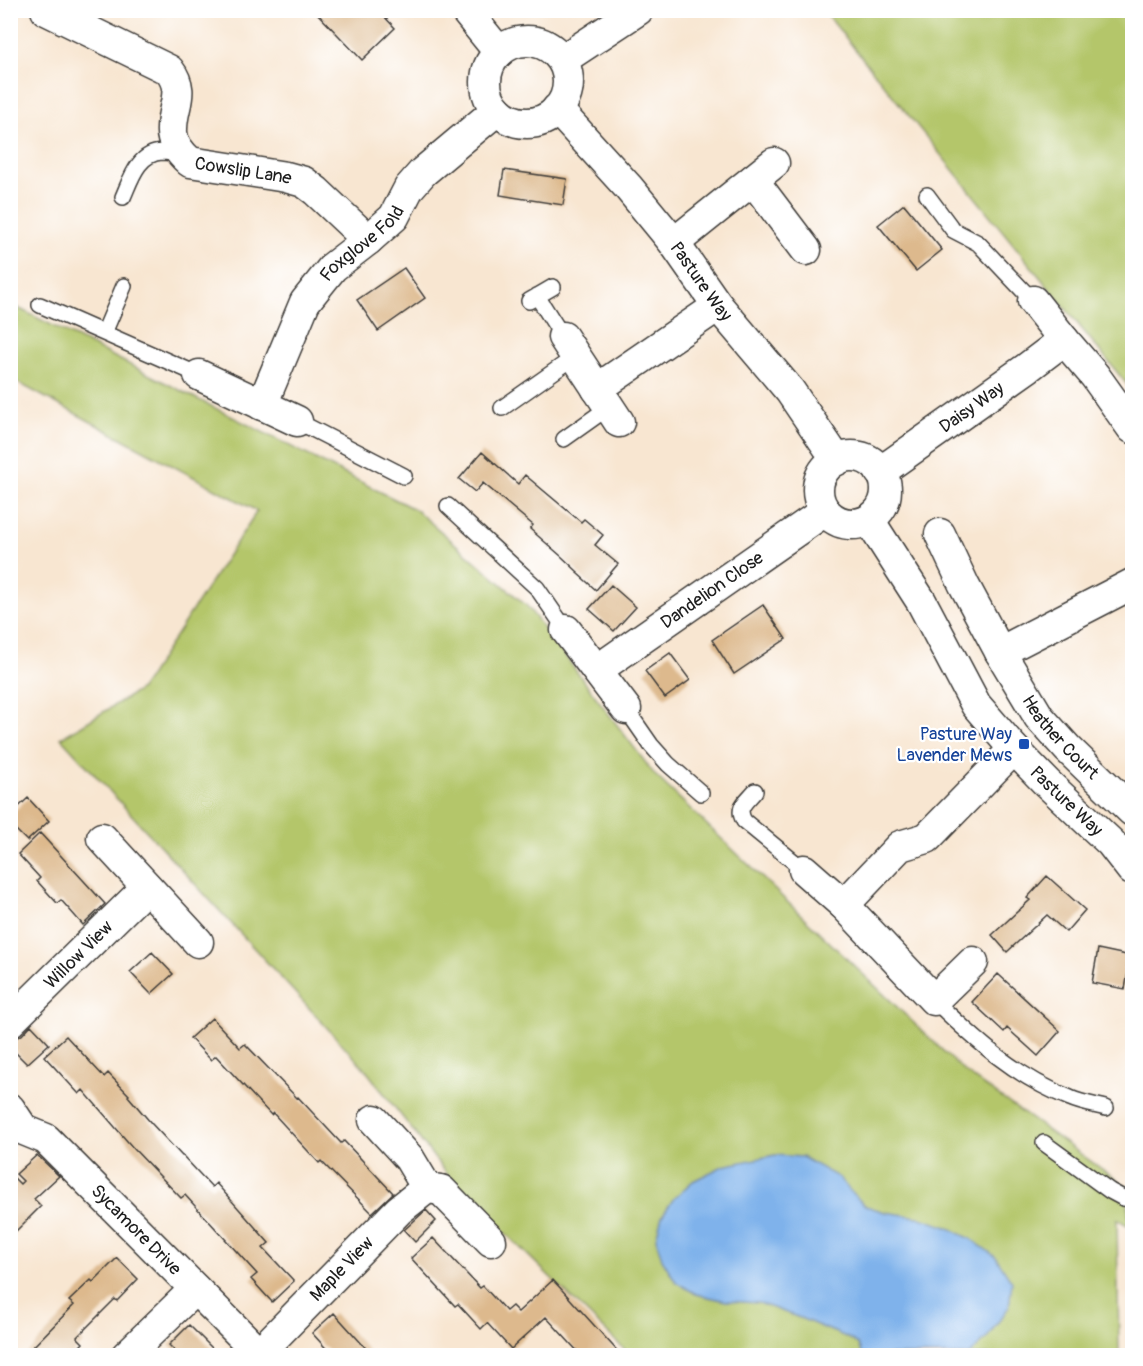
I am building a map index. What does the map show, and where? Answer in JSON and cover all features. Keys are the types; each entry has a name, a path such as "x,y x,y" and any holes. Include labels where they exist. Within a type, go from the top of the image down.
{"street":[{"name":"Cowslip Lane","path":"46,10 169,70 176,79 178,95 171,131 174,142 189,162 286,177 304,182 368,240"},
{"path":"465,10 499,52"},
{"path":"562,60 638,10"},
{"path":"530,41 544,45 556,53 562,60 567,73 569,87 557,109 537,122 522,122 509,118 497,110 491,102 487,88 487,74 499,52 509,45 530,41"},
{"name":"Pasture Way","path":"557,109 628,187 674,243 718,306 790,391 837,459"},
{"name":"Foxglove Fold","path":"262,405 305,302 333,267 394,217 409,188 423,172 497,110"},
{"path":"674,243 763,172 806,250"},
{"path":"1033,301 1095,376 1132,428"},
{"path":"569,346 609,406 718,306"},
{"name":"Daisy Way","path":"879,472 1064,340"},
{"path":"199,375 297,421"},
{"path":"848,456 865,458 875,465 885,479 884,503 869,520 852,524 841,522 825,511 818,492 819,480 825,469 837,459 848,456"},
{"name":"Dandelion Close","path":"597,670 825,511"},
{"name":"Pasture Way","path":"869,520 921,601 976,705 1047,783 1111,843 1132,870"},
{"name":"Heather Court","path":"940,534 1000,652 1039,717 1132,812"},
{"path":"1000,652 1132,584"},
{"path":"567,630 626,709"},
{"path":"844,905 900,846 927,838 1014,749"},
{"path":"102,838 198,942"},
{"path":"804,870 844,905 934,1000 973,962"},
{"name":"Willow View","path":"10,1022 147,887"},
{"path":"374,1120 409,1158 427,1188 441,1190 491,1241"},
{"name":"Sycamore Drive","path":"15,1126 46,1139 260,1354"},
{"name":"Maple View","path":"260,1354 399,1210 427,1188"},
{"path":"126,1356 195,1289"}],"lane":[{"path":"123,197 138,164 148,156 160,152 181,154"},
{"path":"927,195 953,230 978,243 1033,301"},
{"path":"104,333 124,286"},
{"path":"502,408 569,346 533,299 553,286"},
{"path":"40,305 199,375"},
{"path":"564,439 609,406"},
{"path":"297,421 404,476"},
{"path":"448,506 537,588 567,630"},
{"path":"626,709 657,752 701,793"},
{"path":"755,791 740,809 744,821 804,870"},
{"path":"934,1000 1002,1062 1032,1080 1070,1098 1106,1108"},
{"path":"1044,1143 1110,1191 1123,1198 1132,1199"}],"green space":[{"path":"824,11 1132,11 1132,393 1129,387"},
{"path":"10,304 416,510 527,606 655,775 965,1072 1127,1187 1129,1226 1117,1219 1119,1355 630,1355 453,1182 364,1068 61,738 141,689 257,511 11,379"}],"water":[{"path":"775,1155 802,1157 838,1177 866,1206 885,1212 918,1217 947,1227 971,1239 996,1257 1012,1282 1009,1307 986,1339 969,1355 862,1355 858,1344 800,1318 759,1303 726,1301 696,1294 676,1282 662,1259 656,1238 662,1216 674,1198 693,1181 723,1166"}],"building":[{"path":"314,10 378,10 395,28 362,60"},
{"path":"504,170 567,179 563,205 500,195"},
{"path":"904,204 942,250 916,271 878,225"},
{"path":"404,268 425,298 378,331 357,300"},
{"path":"482,452 518,484 525,475 581,522 584,519 603,535 595,545 618,564 596,590 530,529 533,525 483,483 475,492 459,479"},
{"path":"611,585 636,607 614,631 589,609"},
{"path":"763,605 786,639 734,674 712,640"},
{"path":"670,653 690,680 665,698 645,671"},
{"path":"28,798 49,821 27,841 10,824 10,815"},
{"path":"40,833 105,904 83,925 61,900 57,903 37,881 40,878 18,854"},
{"path":"1047,876 1085,910 1066,932 1047,915 1007,952 992,935 1030,900 1027,898"},
{"path":"1098,949 1131,956 1125,989 1092,983"},
{"path":"152,952 173,974 151,994 130,972"},
{"path":"998,974 1060,1031 1038,1056 1007,1028 1004,1032 972,1002"},
{"path":"212,1018 240,1048 245,1044 341,1143 344,1141 393,1193 372,1213 321,1161 319,1163 273,1113 271,1115 216,1056 211,1060 190,1038"},
{"path":"31,1025 49,1044 27,1064 10,1047 10,1039 22,1035"},
{"path":"66,1036 104,1077 108,1073 151,1123 212,1187 216,1183 269,1243 263,1248 294,1281 272,1302 251,1279 257,1274 185,1195 181,1198 134,1149 83,1090 79,1094 44,1056"},
{"path":"37,1155 59,1176 34,1199 41,1206 10,1237 10,1174 20,1184 23,1181 16,1174"},
{"path":"426,1210 436,1221 415,1242 404,1230"},
{"path":"433,1238 480,1288 483,1286 506,1311 512,1306 518,1312 553,1280 622,1356 582,1356 546,1317 511,1349 487,1323 481,1329 458,1304 455,1306 411,1258"},
{"path":"117,1258 138,1279 77,1337 83,1343 71,1356 24,1356 74,1305 69,1301 91,1280 93,1282"},
{"path":"334,1313 373,1356 333,1356 312,1333"},
{"path":"189,1325 220,1356 180,1356 169,1345"}],"place":[{"name":"Pasture Way Lavender Mews","path":"1024,744"}]}
